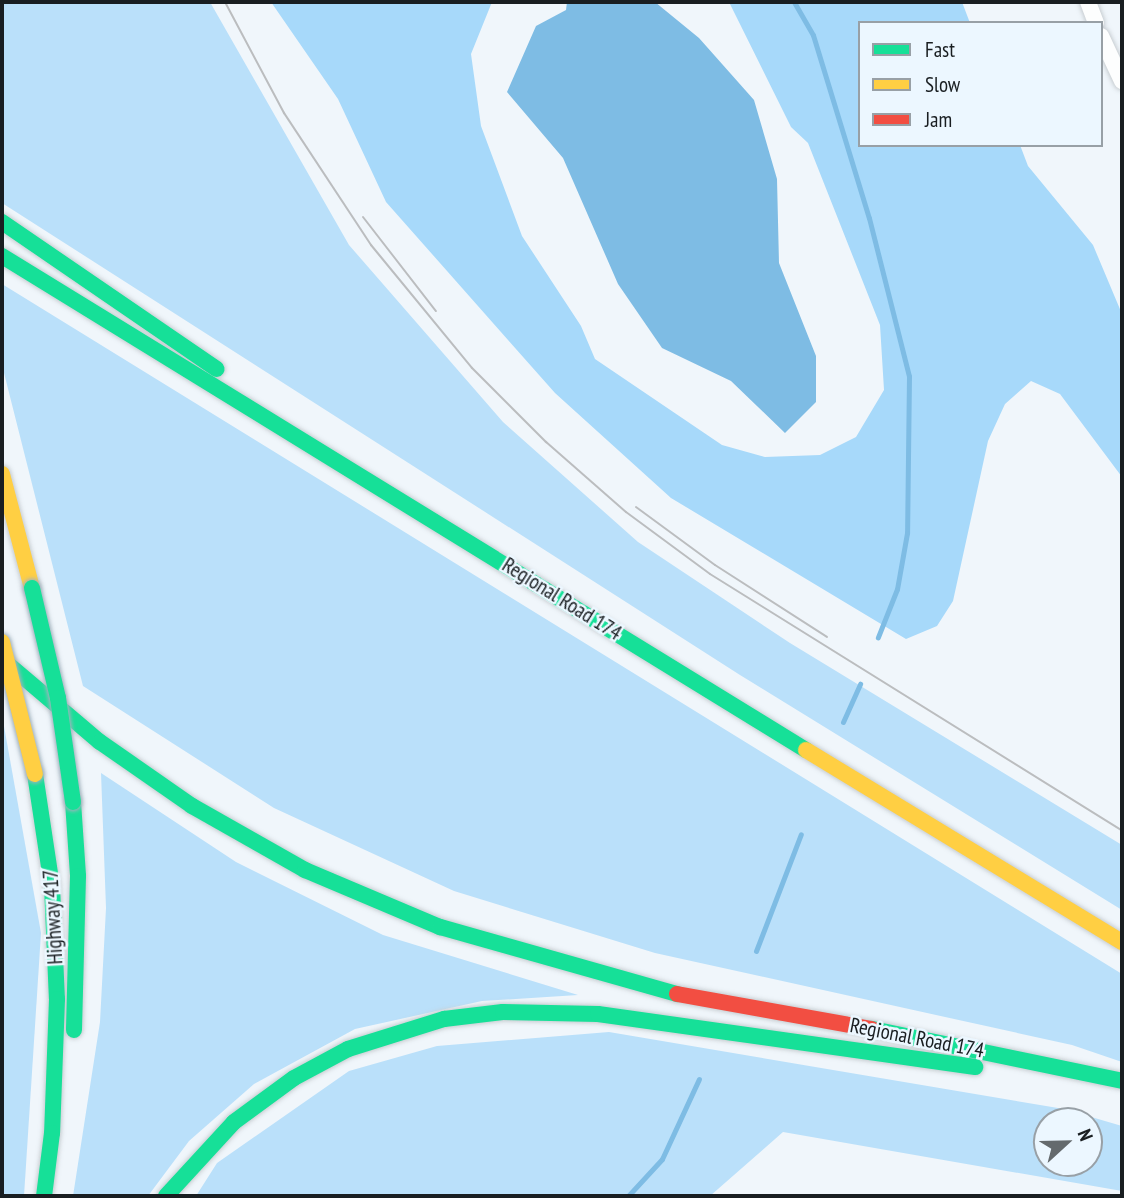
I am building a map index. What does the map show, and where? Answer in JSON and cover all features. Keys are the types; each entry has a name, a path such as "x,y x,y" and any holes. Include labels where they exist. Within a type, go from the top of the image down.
{"highway":[{"path":"2,222 461,538"},
{"name":"Regional Road 174","path":"2,256 303,445 461,538 1122,942"},
{"path":"2,474 60,711 74,802 78,922 74,1044"},
{"name":"Highway 417","path":"2,642 35,774 52,886 57,999 55,1089 44,1196"},
{"name":"Regional Road 174","path":"2,659 100,742 192,806 277,856 428,922 562,965 697,999 887,1031 1122,1081"},
{"path":"166,1196 234,1122 303,1073 381,1037 484,1014 598,1014 987,1069 1122,1097"},
{"path":"58,1196 72,1066"}],"street":[{"path":"1088,2 1095,21"},
{"path":"1103,40 1122,81"}],"shaded area":[{"path":"2,2 210,2 349,245 503,422 638,542 790,643 1122,845 1122,910 740,675 2,203"},
{"path":"271,2 492,2 471,54 481,126 522,236 581,326 595,359 722,445 765,457 820,455 856,437 884,390 880,325 808,143 791,127 729,2 962,2 969,21 858,21 858,147 1021,147 1028,166 1093,245 1122,314 1122,477 1060,394 1031,381 1005,404 988,441 953,601 937,626 906,639 671,498 555,393 386,202 338,99"},
{"path":"567,2 655,2 699,38 754,100 777,179 779,263 816,356 816,402 785,433 731,381 662,348 618,284 563,158 507,92 536,26 566,10"},
{"path":"2,284 1122,974 1122,1062 1072,1045 655,953 454,891 274,808 83,686 2,365"},
{"path":"2,715 41,933 24,1196 2,1196"},
{"path":"101,773 236,862 383,935 578,995 482,1001 355,1029 254,1084 189,1141 148,1196 73,1196 100,1022 106,908"},
{"path":"609,1032 1052,1107 1033,1107 1033,1176 783,1132 710,1196 196,1196 217,1163 349,1071 437,1046"},
{"path":"1103,1120 1122,1126 1122,1191 1042,1177 1103,1177"}],"waterway":[{"path":"794,2 813,35 869,218 909,376 907,533 897,589 878,637"},
{"path":"843,722 860,684"},
{"path":"756,951 801,834"},
{"path":"628,1196 662,1159 699,1079"}],"tram line":[{"path":"225,2 284,113 371,245 472,368 546,442 626,512 710,574 1122,830"},
{"path":"363,217 436,311"},
{"path":"636,507 715,565 827,637"}],"traffic: fast":[{"path":"2,222 217,369"},
{"path":"2,256 806,750"},
{"path":"32,588 58,698 73,802"},
{"path":"2,659 100,742 192,806 305,870 440,927 677,994"},
{"path":"35,774 52,886 57,999 52,1133 44,1196"},
{"path":"73,802 78,876 74,1030"},
{"path":"166,1196 234,1122 294,1078 348,1049 444,1019 503,1012 598,1014 975,1067"},
{"path":"872,1029 1122,1081"}],"traffic: slow":[{"path":"2,474 32,588"},
{"path":"2,642 35,774"},
{"path":"806,750 1122,942"}],"traffic: jam":[{"path":"677,994 872,1029"}]}
